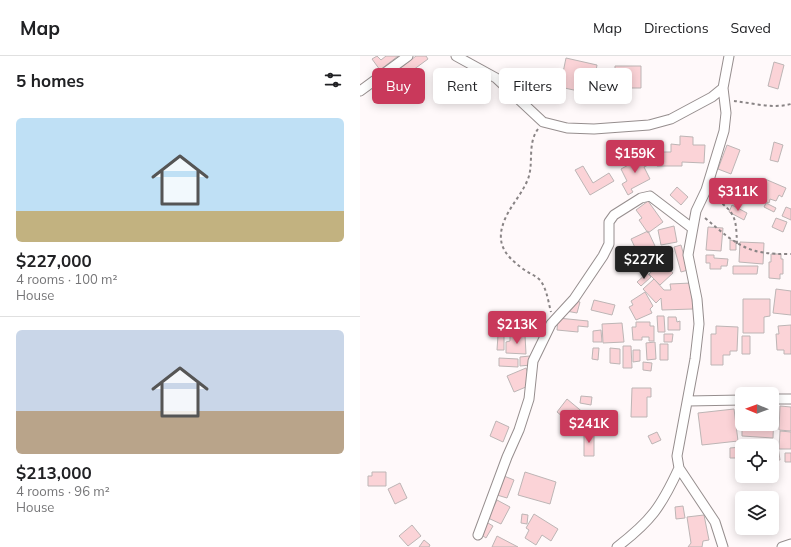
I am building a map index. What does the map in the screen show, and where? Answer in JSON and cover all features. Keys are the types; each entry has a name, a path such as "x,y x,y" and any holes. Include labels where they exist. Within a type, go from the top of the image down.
{"street":[{"path":"360,91 408,56"},
{"path":"456,56 496,78 543,122 567,128 594,129 649,125 671,119 712,97 723,88"},
{"path":"723,547 715,522 679,468 678,456 688,401 699,324 697,299 688,256 696,211 706,190 724,131 726,113 723,88 729,56"},
{"path":"478,535 507,457 519,430 529,400 533,361 551,324 574,299 603,256 608,244 609,222 614,215 640,198 650,196 692,228"},
{"path":"779,400 791,399"},
{"path":"688,401 735,400"},
{"path":"617,547 638,531 656,512 679,468"},
{"path":"782,547 791,544"}],"path":[{"path":"725,100 768,106 784,106 791,104"},
{"path":"543,122 536,132 532,142 531,172 526,185 505,220 502,235 502,250 523,269 539,279 544,286 551,313 551,324"},
{"path":"706,190 724,203 734,215 737,223 737,245"},
{"path":"696,211 737,245 748,250 778,255 791,254"}],"building":[{"path":"377,56 381,60 386,56 398,56 383,68 379,68 372,59"},
{"path":"416,56 426,56 428,59 416,68 401,68"},
{"path":"566,58 597,65 596,68 574,68 574,90 566,88 566,68 564,68"},
{"path":"774,62 784,65 778,89 768,86"},
{"path":"615,66 641,66 641,88 632,88 632,68 615,68"},
{"path":"680,136 693,137 693,145 705,145 704,163 682,162 682,166 657,166 657,152 671,152 671,144 680,145"},
{"path":"774,142 783,145 778,162 770,160"},
{"path":"727,145 740,150 731,174 718,169"},
{"path":"639,155 642,161 647,158 650,164 644,167 650,179 631,189 633,192 628,195 622,184 627,181 621,169 632,163 630,160"},
{"path":"583,166 593,183 609,173 614,181 590,195 575,170"},
{"path":"765,179 786,188 782,197 779,195 776,201 770,199 769,203 757,198"},
{"path":"677,187 688,197 681,205 670,195"},
{"path":"648,201 663,222 648,233 639,220 642,218 636,210"},
{"path":"766,203 776,208 774,212 764,207"},
{"path":"732,205 747,213 744,220 729,212"},
{"path":"786,207 791,209 791,220 782,216"},
{"path":"776,218 787,222 783,232 772,227"},
{"path":"674,226 677,242 661,245 658,230"},
{"path":"708,227 723,228 721,251 706,250"},
{"path":"648,231 655,246 638,254 631,239"},
{"path":"730,240 736,241 736,250 730,250"},
{"path":"740,242 764,243 763,264 739,262"},
{"path":"681,245 688,270 681,272 674,247"},
{"path":"669,246 673,252 651,265 648,260"},
{"path":"771,254 781,254 781,259 783,259 783,274 780,274 780,279 769,278 769,262 771,262"},
{"path":"706,255 714,255 714,258 728,259 727,266 721,266 721,269 710,269 710,263 706,263"},
{"path":"663,261 673,273 660,285 649,274"},
{"path":"733,266 758,266 757,274 733,274"},
{"path":"647,273 651,277 641,286 637,282"},
{"path":"654,279 664,290 671,290 670,284 691,283 693,309 662,310 661,298 656,303 643,289"},
{"path":"776,289 791,291 791,315 773,313"},
{"path":"645,292 653,306 650,309 652,313 636,320 629,307 633,305 631,301"},
{"path":"569,299 580,302 577,313 566,311"},
{"path":"743,299 770,299 770,316 764,317 764,333 743,333"},
{"path":"594,300 615,305 612,315 591,310"},
{"path":"512,315 525,315 525,323 518,323 518,326 525,326 525,333 512,333"},
{"path":"657,316 664,316 665,332 658,332"},
{"path":"668,317 676,317 677,322 680,321 680,330 668,330"},
{"path":"558,318 588,321 588,327 578,326 578,332 557,330"},
{"path":"636,322 650,322 650,326 654,326 654,341 649,341 649,337 642,337 642,340 633,340 632,327 636,327"},
{"path":"622,323 624,342 603,343 602,324"},
{"path":"791,325 791,354 784,354 784,350 777,350 776,334 779,334 778,326"},
{"path":"716,326 738,327 737,351 730,351 730,355 723,355 723,365 711,365 711,334 716,334"},
{"path":"601,330 602,342 593,342 593,331"},
{"path":"664,334 673,334 672,342 664,342"},
{"path":"498,335 504,335 504,350 497,350"},
{"path":"518,335 525,335 526,354 506,353 506,342 510,341 510,336 516,336 516,338 518,338"},
{"path":"742,336 750,336 750,354 742,354"},
{"path":"655,342 656,359 647,360 646,343"},
{"path":"660,344 668,344 668,360 660,360"},
{"path":"623,346 631,346 632,368 623,368"},
{"path":"593,348 599,348 598,360 592,359"},
{"path":"610,348 620,349 620,364 610,363"},
{"path":"633,350 640,350 640,361 633,362"},
{"path":"530,356 531,365 520,366 520,357"},
{"path":"499,358 518,359 518,367 499,366"},
{"path":"643,362 652,363 651,371 643,370"},
{"path":"526,368 533,384 514,392 507,376"},
{"path":"632,388 651,388 651,397 647,397 647,417 631,417"},
{"path":"581,396 592,397 591,405 580,403"},
{"path":"567,399 585,414 574,426 557,412"},
{"path":"780,406 791,407 791,431 779,430"},
{"path":"734,409 735,431 737,431 738,439 735,439 735,441 702,445 698,413"},
{"path":"496,421 509,427 503,442 490,436"},
{"path":"742,431 773,431 773,438 742,436"},
{"path":"780,431 791,432 791,449 779,449"},
{"path":"657,432 661,440 652,444 648,436"},
{"path":"584,433 594,433 594,456 584,456"},
{"path":"730,448 735,448 735,458 730,458"},
{"path":"785,453 791,453 791,462 785,462"},
{"path":"372,472 386,472 386,486 368,486 368,476 372,476"},
{"path":"525,472 556,482 550,504 518,495"},
{"path":"504,476 514,480 507,498 497,495"},
{"path":"400,483 407,498 395,504 388,489"},
{"path":"497,500 510,507 501,524 488,518"},
{"path":"683,506 685,518 676,519 675,507"},
{"path":"522,514 528,515 527,524 521,523"},
{"path":"534,514 558,529 551,541 542,535 536,545 525,538 529,530 526,528"},
{"path":"704,515 709,540 703,541 702,547 688,547 691,543 687,517"},
{"path":"483,520 493,526 486,538 476,531"},
{"path":"412,525 421,536 408,546 399,536"},
{"path":"497,536 518,547 492,547"},
{"path":"424,540 430,545 429,547 419,547"}]}
